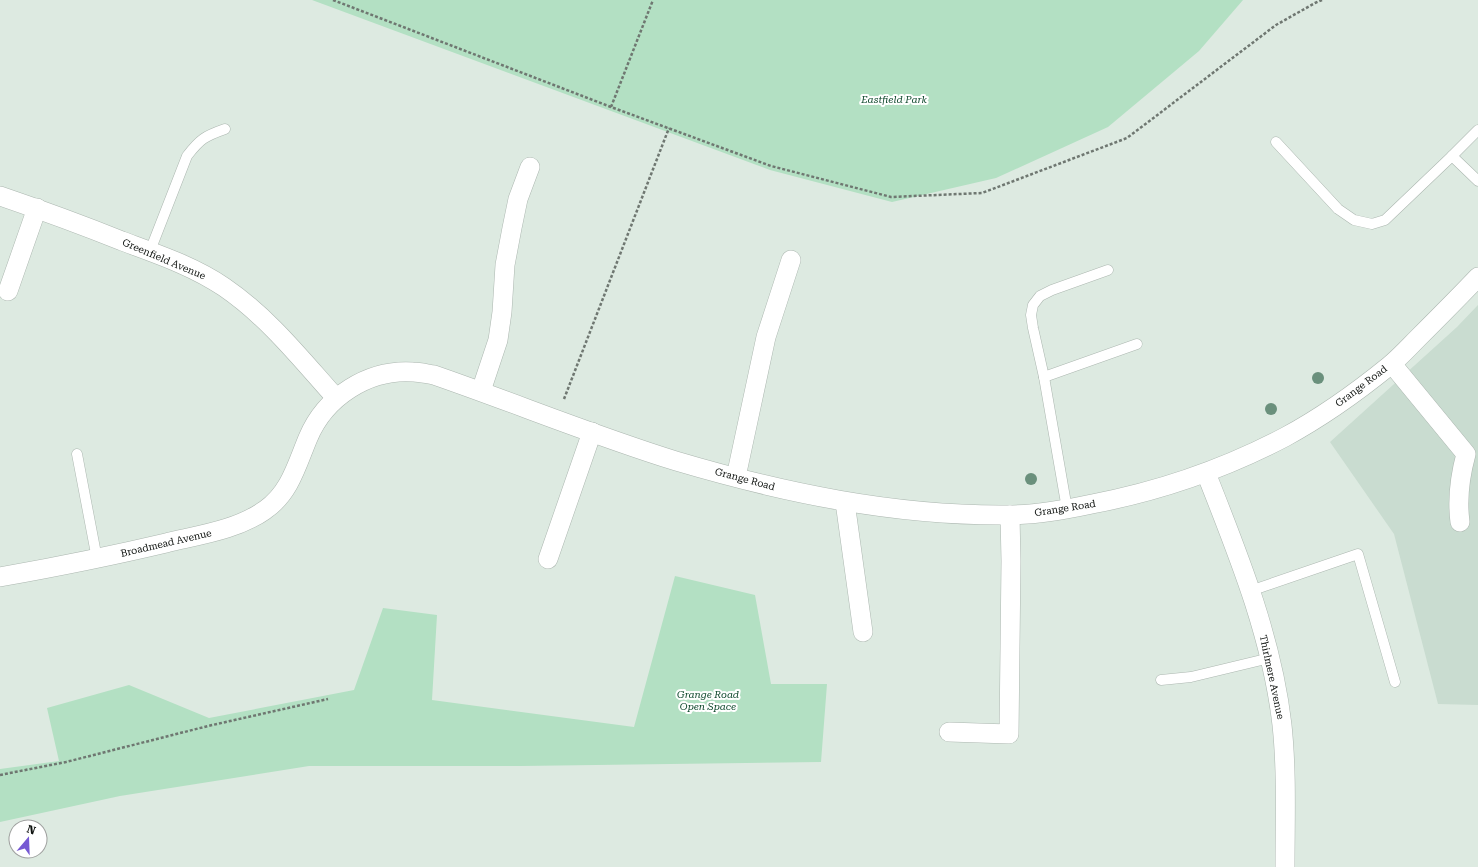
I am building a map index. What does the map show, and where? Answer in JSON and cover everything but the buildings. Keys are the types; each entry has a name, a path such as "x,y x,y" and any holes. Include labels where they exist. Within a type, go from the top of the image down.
{"street":[{"path":"481,391 498,340 502,312 505,265 518,199 530,167"},
{"name":"Greenfield Avenue","path":"0,196 37,208 150,251 206,276 242,300 272,327 336,398"},
{"path":"8,291 37,208"},
{"path":"736,478 766,337 791,260"},
{"name":"Grange Road","path":"301,457 316,421 336,398 352,386 371,378 391,373 413,372 434,375 674,460 736,478 782,489 845,502 953,514 1010,515 1067,510 1163,488 1248,455 1287,436 1338,405 1392,364 1478,277"},
{"path":"1392,364 1472,451 1461,474 1458,507 1460,522"},
{"path":"548,559 592,432"},
{"name":"Broadmead Avenue","path":"0,577 97,559 219,531 255,517 267,509 286,488 295,473 301,457"},
{"name":"Thirlmere Avenue","path":"1206,472 1231,536 1250,591 1270,658 1281,717 1285,762 1285,867"},
{"path":"845,502 863,632"},
{"path":"949,732 1009,734 1011,561 1010,515"}],"lane":[{"path":"150,251 187,156 197,142 209,135 225,129"},
{"path":"1276,142 1338,209 1354,220 1372,224 1385,220 1478,130"},
{"path":"1452,156 1478,181"},
{"path":"1067,510 1044,377 1031,315 1034,305 1040,296 1052,290 1108,270"},
{"path":"1044,377 1137,344"},
{"path":"77,454 97,559"},
{"path":"1250,591 1358,554 1394,682"},
{"path":"1161,680 1190,677 1270,658"}],"path":[{"path":"333,0 611,107 771,166 891,197 982,193 1127,138 1276,25 1322,0"},
{"path":"611,107 653,0"},
{"path":"557,419 669,128"},
{"path":"0,775 66,762 208,726 328,699"}],"shaded area":[{"path":"1478,305 1478,705 1438,704 1394,534 1330,442 1457,327"}],"green space":[{"name":"Eastfield Park","path":"312,0 1243,0 1199,51 1108,127 996,178 892,202 770,170"},
{"name":"Grange Road Open Space","path":"675,576 755,595 771,684 827,684 821,762 521,766 309,766 120,796 8,819 0,822 0,769 59,761 47,708 129,685 209,718 354,690 383,608 437,615 432,700 634,727"}]}
